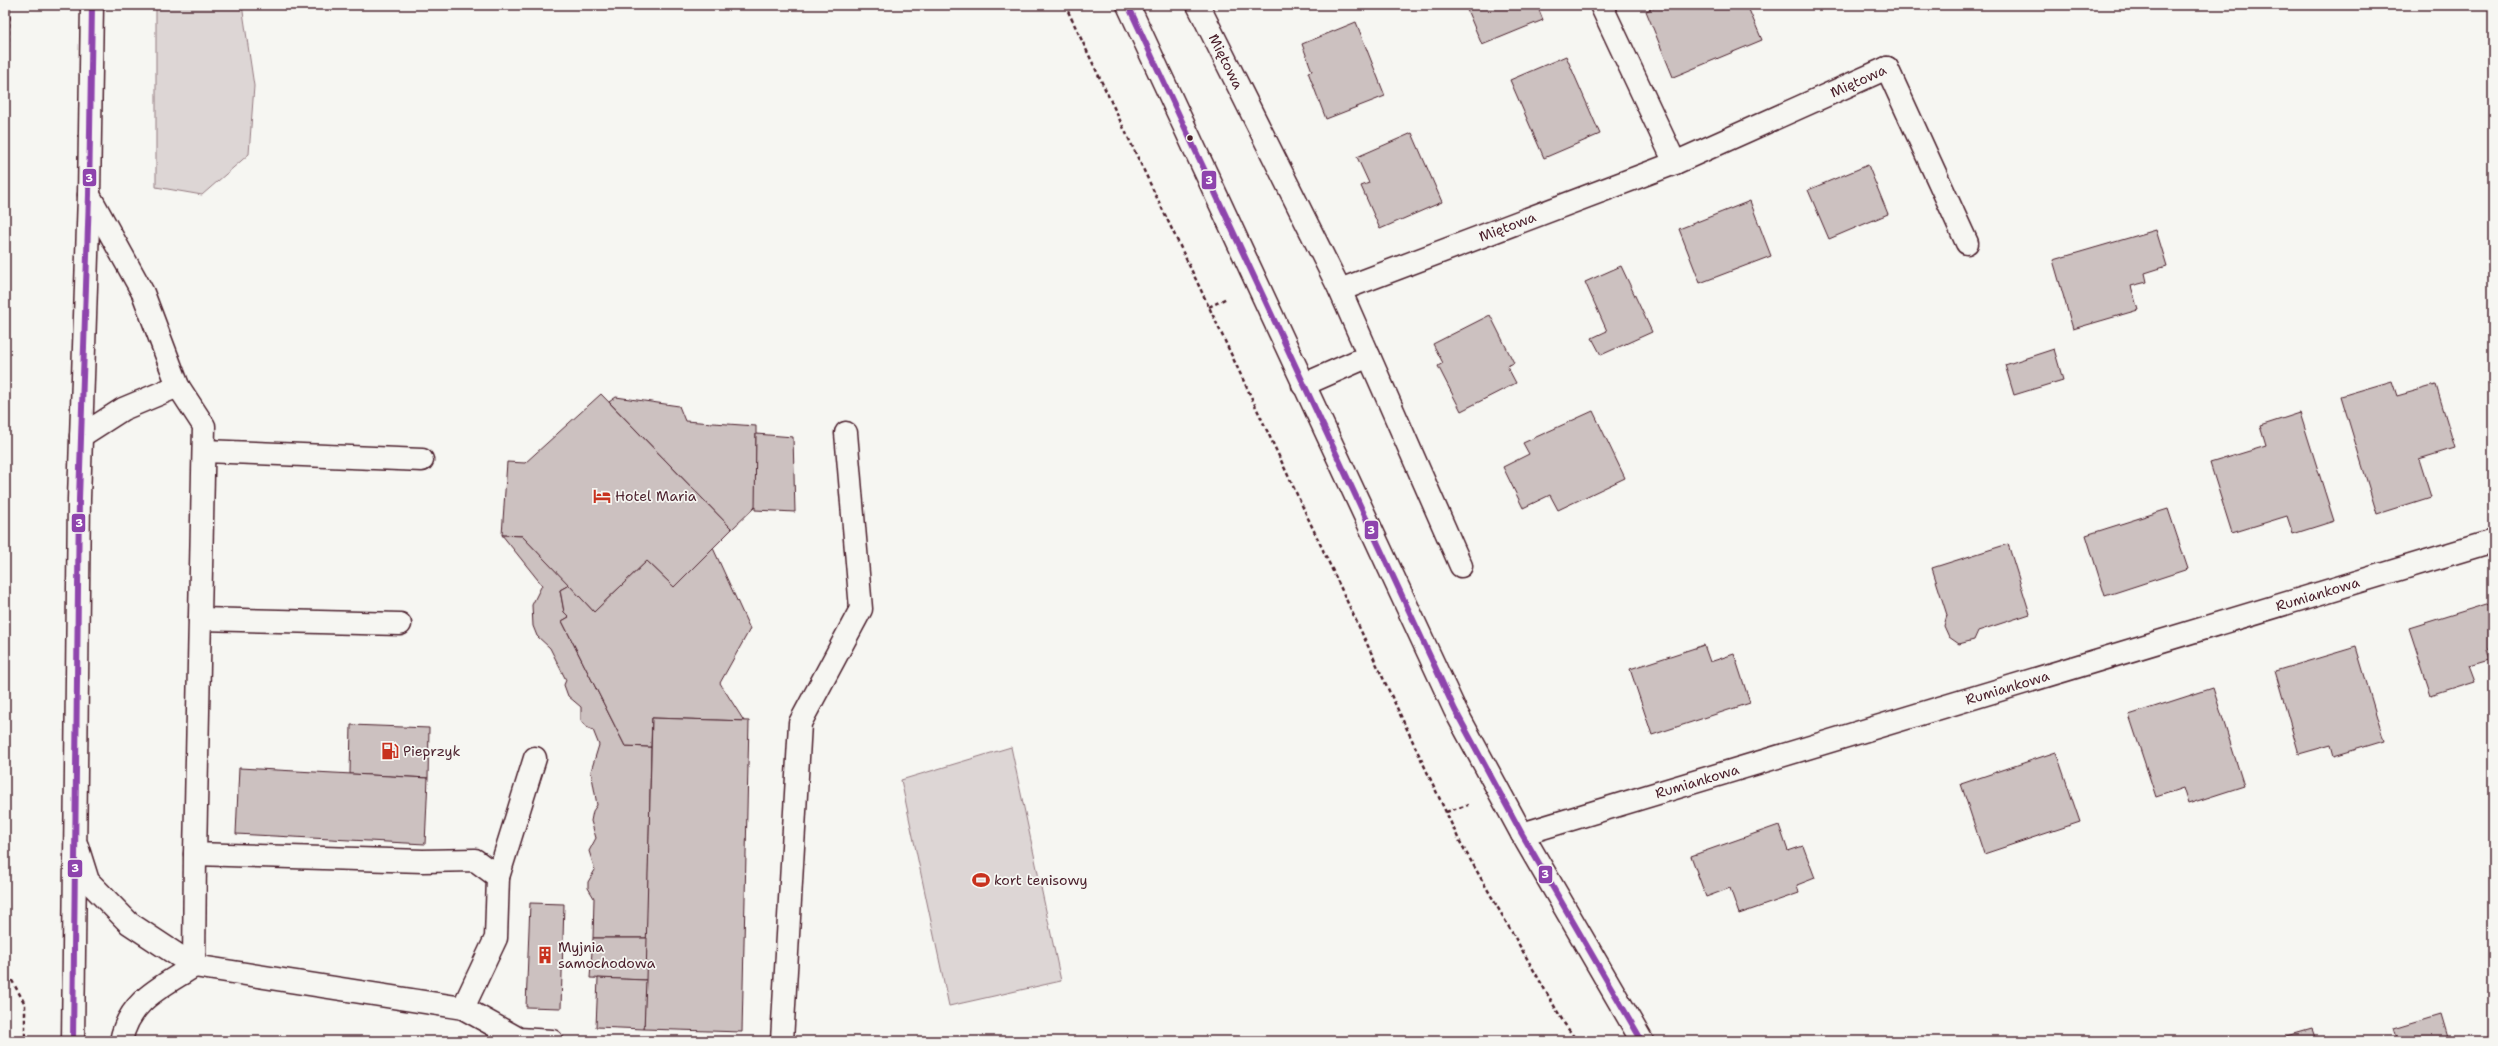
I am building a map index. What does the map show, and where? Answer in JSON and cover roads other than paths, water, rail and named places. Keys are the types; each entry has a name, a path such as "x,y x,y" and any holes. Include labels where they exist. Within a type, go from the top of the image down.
{"street":[{"path":"73,1041 74,837 81,436 89,195 92,5"},
{"path":"1128,5 1164,79 1303,385 1352,484 1455,710 1522,834 1642,1041"},
{"name":"Miętowa","path":"1198,5 1340,290 1460,566"},
{"path":"1601,5 1675,163"},
{"name":"Miętowa","path":"1340,290 1675,163 1887,68 1967,243"},
{"path":"89,195 143,293 178,386 204,426 194,966"},
{"path":"1303,385 1369,356"},
{"path":"81,436 123,409 178,386"},
{"path":"782,1041 800,723 861,609 846,433"},
{"path":"204,451 422,460"},
{"name":"Rumiankowa","path":"1522,834 2493,541"},
{"path":"200,620 400,624"},
{"path":"463,1008 496,938 498,877 534,758"},
{"path":"74,837 88,881 129,923 194,966 463,1008 519,1039 552,1041"},
{"path":"195,854 423,861 475,860 498,877"},
{"path":"121,1041 123,1028 139,1002 194,966"}],"place":[{"name":"Hotel Maria","path":"602,496"},
{"name":"Pieprzyk","path":"390,751"},
{"name":"kort tenisowy","path":"981,880"},
{"name":"Myjnia samochodowa","path":"545,955"}]}
